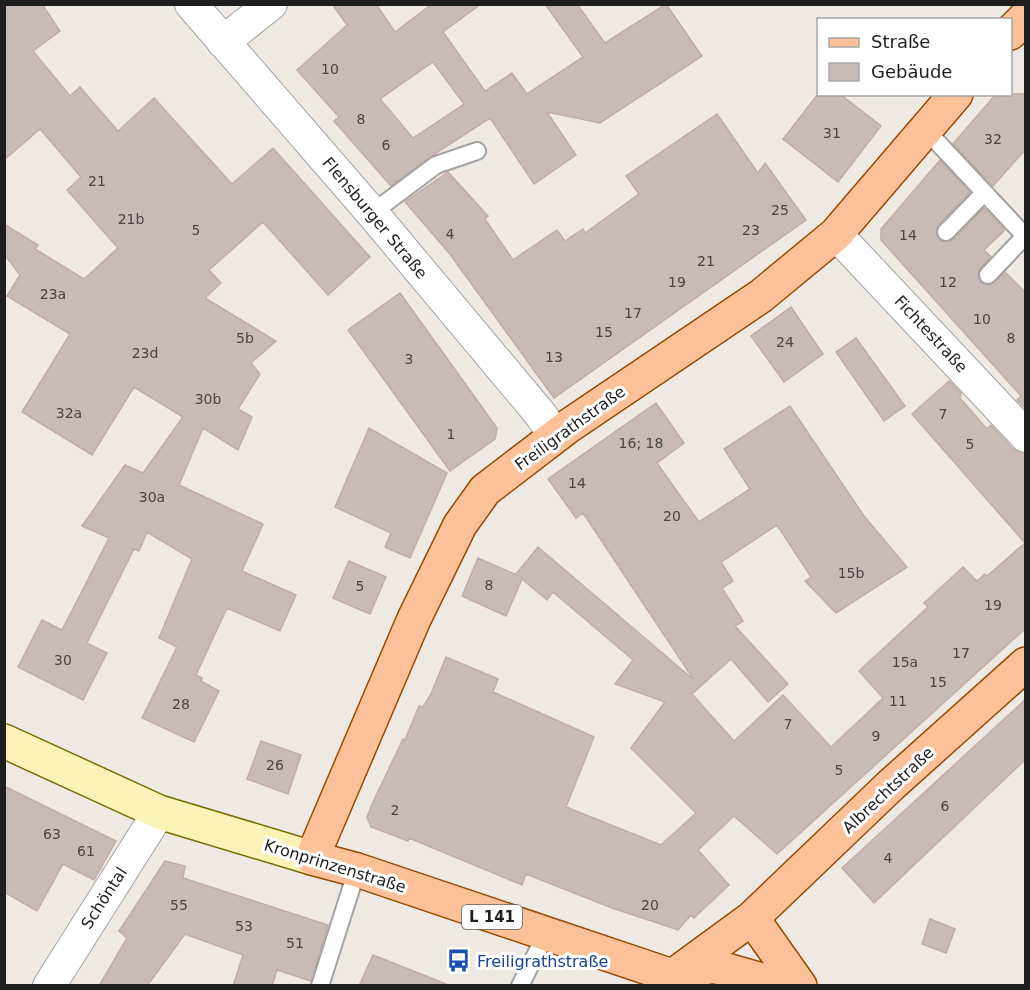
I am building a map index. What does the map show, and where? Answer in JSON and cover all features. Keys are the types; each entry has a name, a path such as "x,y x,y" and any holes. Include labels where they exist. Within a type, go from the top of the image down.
{"main road":[{"path":"1012,32 1026,17"},
{"name":"Freiligrathstraße","path":"312,858 414,619 460,525 485,490 555,436 761,296 836,234 954,96"},
{"name":"Albrechtstraße","path":"676,981 753,918 891,785 1026,664"},
{"name":"Kronprinzenstraße","path":"4,741 159,812 357,870 676,981"},
{"path":"753,918 800,986"},
{"path":"676,981 713,966 782,986"}],"street":[{"name":"Flensburger Straße","path":"191,4 372,213 541,415 555,436"},
{"path":"223,42 271,4"},
{"name":"Fichtestraße","path":"836,234 1026,436"},
{"name":"Schöntal","path":"49,986 159,812"}],"lane":[{"path":"926,130 1025,236 988,275"},
{"path":"372,213 436,165 477,151"},
{"path":"946,232 984,193"},
{"path":"320,986 357,870"},
{"path":"520,986 546,934"}],"building":[{"path":"4,4 42,4 60,31 33,51 70,96 80,87 118,131 154,98 232,184 273,148 370,257 328,295 263,222 209,270 221,283 205,298 276,341 251,363 260,374 238,409 252,417 238,450 203,428 179,485 263,524 242,571 296,595 280,631 227,608 196,675 202,678 201,681 219,691 194,742 142,718 177,647 159,638 192,559 147,532 139,551 134,549 87,643 107,653 83,700 18,667 42,620 62,630 109,538 82,526 125,465 143,473 183,417 134,387 92,455 22,412 70,334 7,296 20,275 4,254 4,224 38,245 35,249 84,279 118,248 67,190 81,177 40,129 4,160"},
{"path":"332,4 376,4 395,32 432,4 481,4 443,32 485,91 512,73 527,94 583,57 545,4 577,4 605,43 666,4 702,56 600,123 547,112 576,155 534,184 490,118 430,157 391,186 334,121 339,117 297,70 347,25","holes":["433,62 464,104 413,138 380,99"]},
{"path":"1026,94 1026,149 993,186 953,144 994,96"},
{"path":"817,95 843,96 881,126 838,182 783,139"},
{"path":"717,114 758,173 765,163 806,220 554,398 449,253 405,202 448,172 488,216 485,219 513,260 557,230 565,241 583,229 585,233 639,194 626,176"},
{"path":"940,160 970,192 938,225 936,234 938,239 944,242 953,240 984,208 1005,230 984,250 991,257 980,268 978,277 981,283 990,285 1005,272 1026,293 1026,409 1017,400 1021,396 881,240 881,229"},
{"path":"400,293 497,428 495,439 450,471 348,330"},
{"path":"791,307 823,354 784,382 751,336"},
{"path":"856,338 905,406 884,421 836,352"},
{"path":"949,381 961,393 960,398 987,429 991,425 1013,449 1026,453 1026,628 777,854 734,816 698,850 729,885 694,918 691,915 678,930 612,908 526,874 522,885 409,838 408,841 371,827 367,817 373,802 403,739 405,740 419,706 423,707 431,694 446,657 498,679 493,692 594,737 566,807 661,845 696,813 631,748 665,702 615,684 633,660 553,592 547,600 522,579 506,616 462,596 478,558 519,576 516,574 538,547 694,680 583,513 576,518 548,479 656,403 684,443 657,463 699,522 750,489 724,449 790,406 864,516 907,567 836,613 805,581 811,577 777,525 721,562 733,581 722,588 743,621 735,626 788,684 768,702 731,659 692,694 734,741 783,695 831,747 883,698 859,671 928,607 924,603 963,567 977,581 985,574 987,576 1025,543 912,414"},
{"path":"369,428 447,473 410,558 385,547 391,533 335,507"},
{"path":"349,561 386,577 370,614 333,598"},
{"path":"1026,699 1026,759 874,903 842,868"},
{"path":"261,741 301,755 288,794 247,779"},
{"path":"4,786 116,841 94,880 63,864 37,911 4,892"},
{"path":"165,861 185,866 183,878 328,925 311,981 277,970 272,986 233,986 243,955 185,934 147,986 99,986 127,938 119,931"},
{"path":"930,919 955,929 946,953 922,944"},
{"path":"373,955 446,984 445,986 359,986"}],"place":[{"name":"Freiligrathstraße","path":"459,961"}]}
